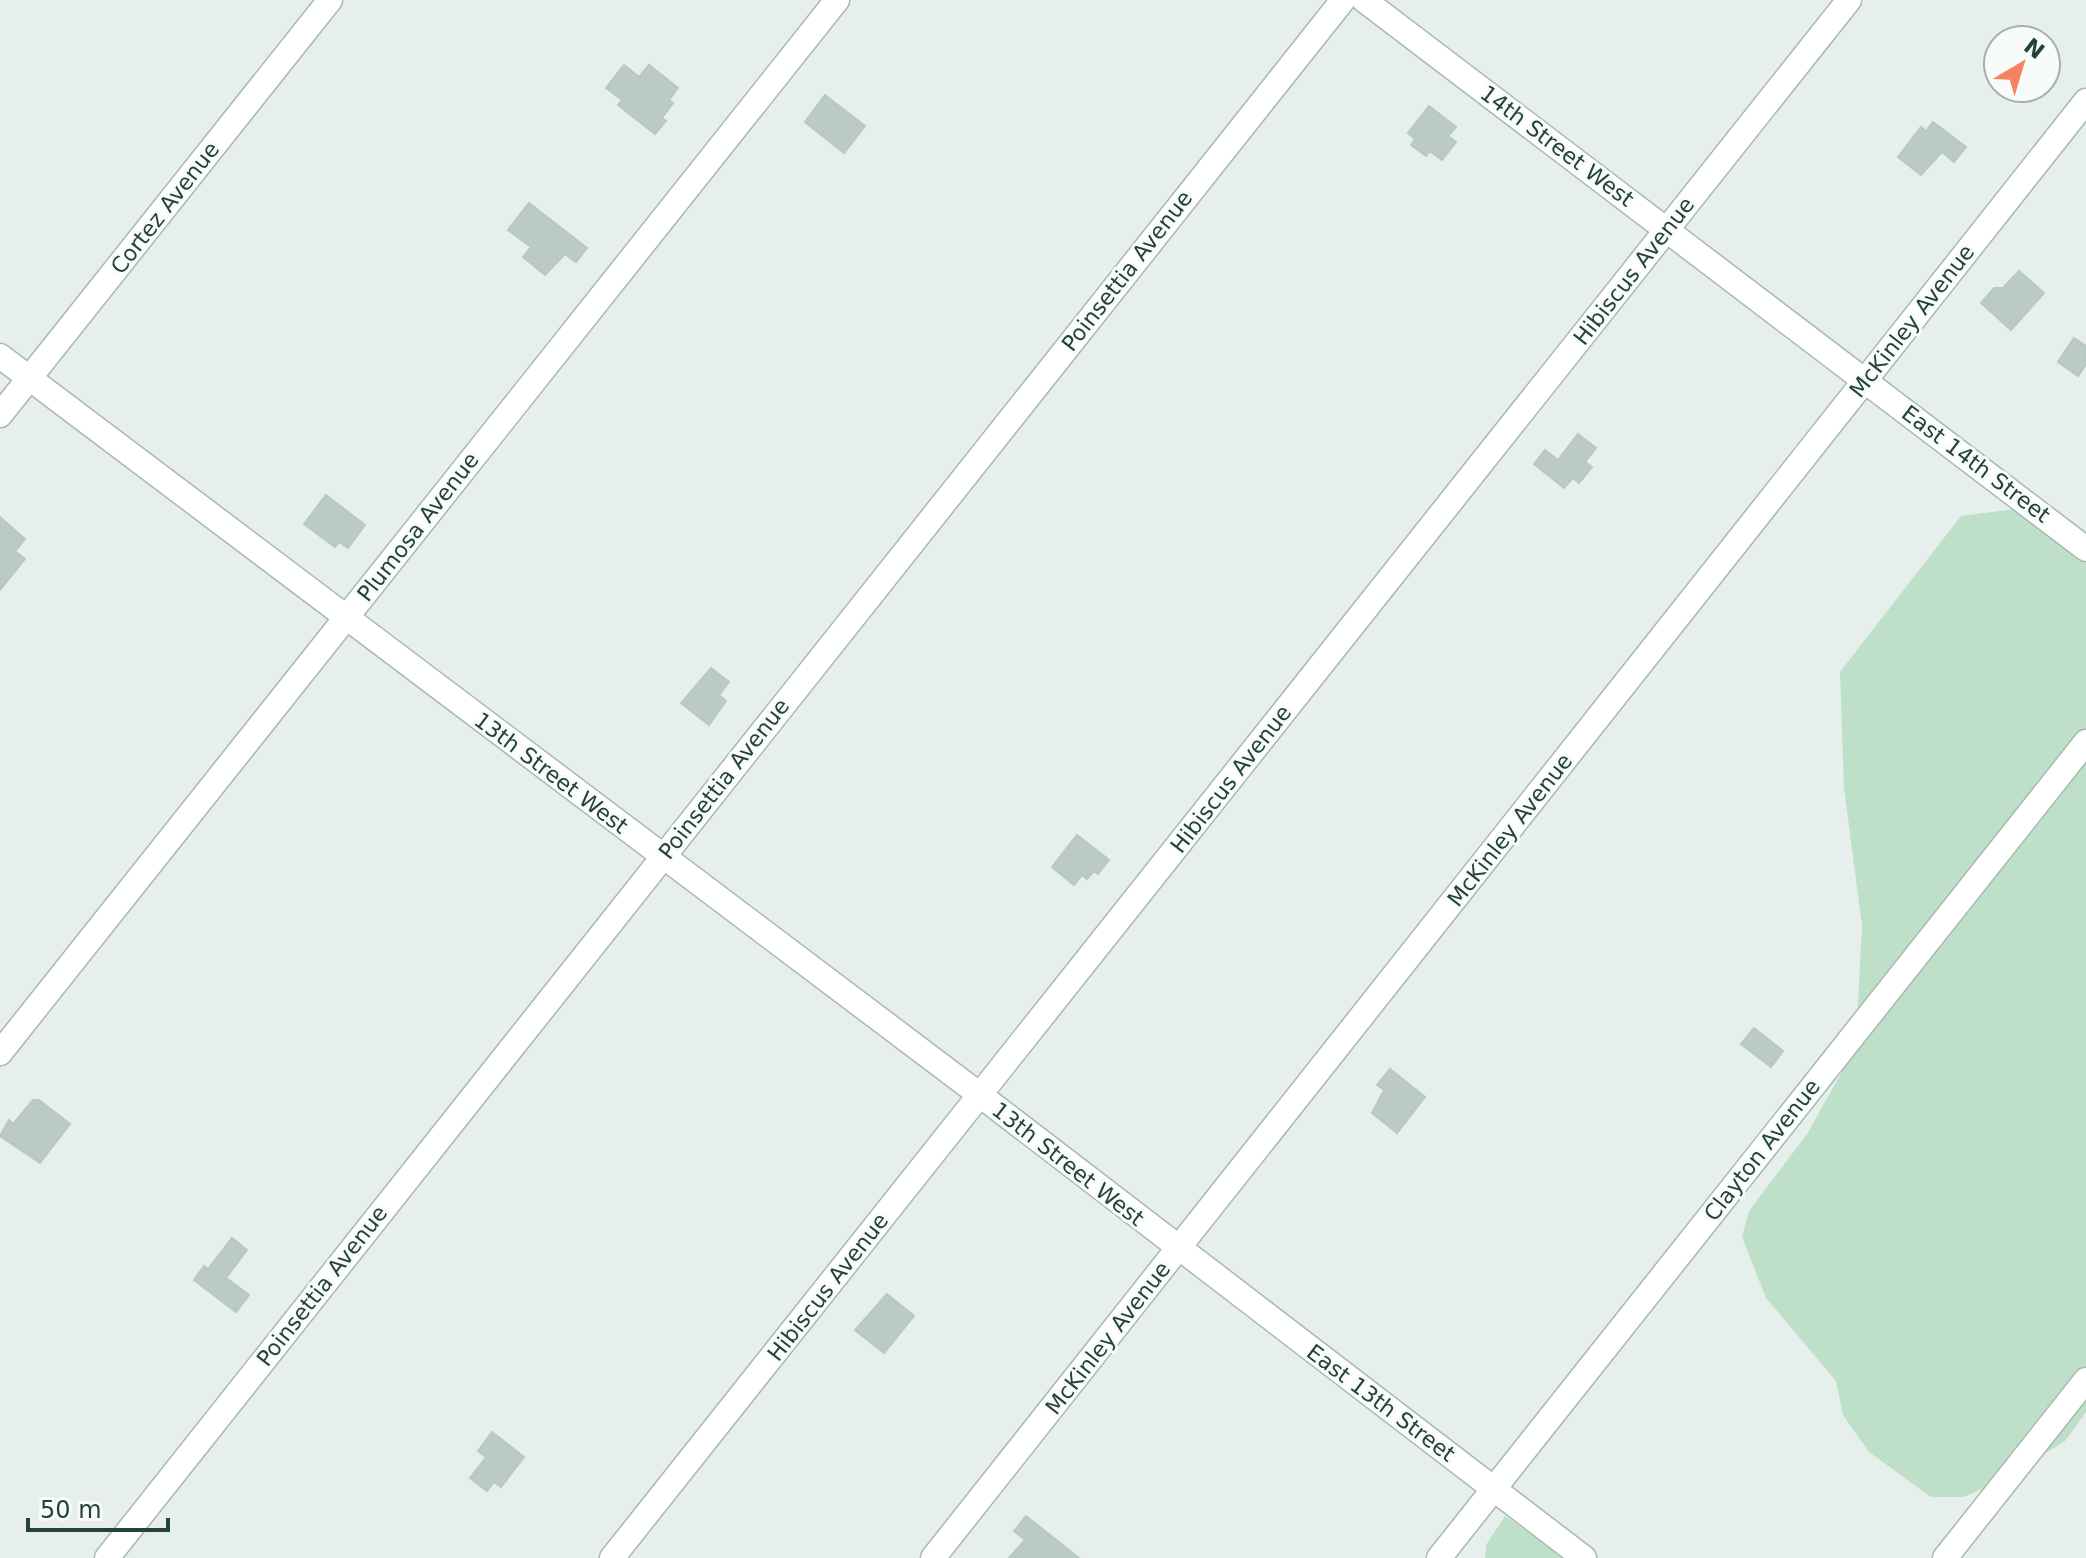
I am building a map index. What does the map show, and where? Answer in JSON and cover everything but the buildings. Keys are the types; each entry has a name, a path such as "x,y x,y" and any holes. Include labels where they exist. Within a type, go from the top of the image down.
{"street":[{"name":"Cortez Avenue","path":"0,415 330,0"},
{"name":"Plumosa Avenue","path":"0,1053 837,0"},
{"name":"Poinsettia Avenue","path":"107,1558 1343,0"},
{"name":"14th Street West","path":"1364,0 1866,380"},
{"name":"Hibiscus Avenue","path":"612,1558 1849,0"},
{"name":"McKinley Avenue","path":"933,1558 2086,101"},
{"name":"13th Street West","path":"0,356 980,1095 1179,1249"},
{"name":"East 14th Street","path":"1866,380 2086,549"},
{"name":"Clayton Avenue","path":"1439,1558 2086,742"},
{"name":"East 13th Street","path":"1179,1249 1584,1558"},
{"path":"1945,1558 2086,1380"}],"green space":[{"path":"2037,506 2086,535 2086,1412 2065,1441 2008,1477 1964,1497 1931,1497 1869,1452 1843,1415 1836,1381 1766,1298 1742,1237 1749,1211 1807,1134 1856,1047 1862,926 1844,788 1840,672 1961,516"},
{"path":"1505,1516 1565,1558 1485,1558 1486,1545"}]}
